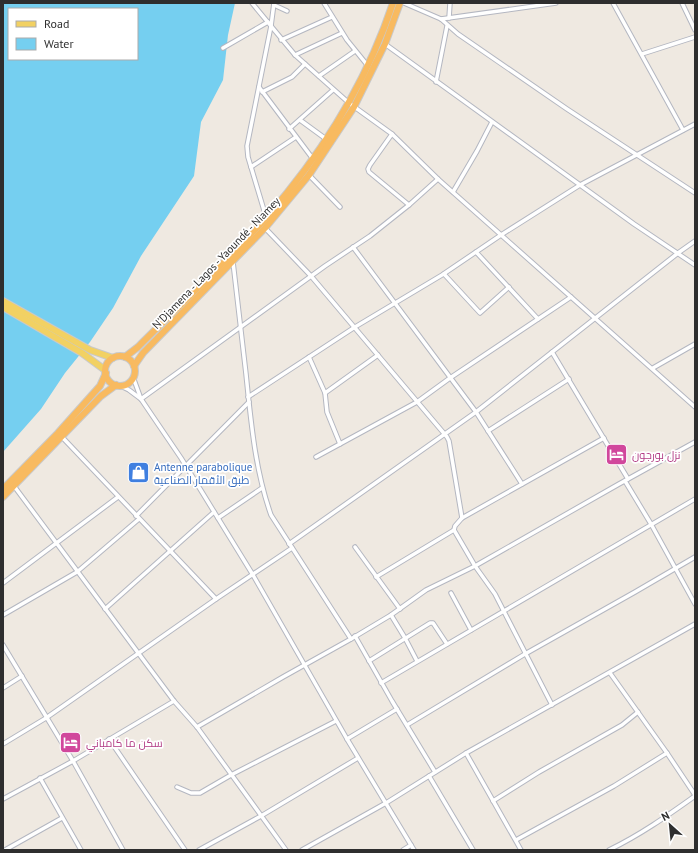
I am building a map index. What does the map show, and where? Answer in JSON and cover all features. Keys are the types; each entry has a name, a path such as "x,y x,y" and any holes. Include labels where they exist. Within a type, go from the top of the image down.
{"highway":[{"name":"N'Djamena - Lagos - Yaoundé - Niamey","path":"125,357 138,347 232,253 287,193 313,159 352,105 393,3"},
{"name":"N'Djamena - Lagos - Yaoundé - Niamey","path":"134,366 143,353 265,228 309,175 352,105 385,44 400,3"},
{"path":"3,489 58,433 100,386 106,372 108,362 119,356 130,360 134,366 134,371 133,377 129,382 118,385 101,396 3,497"},
{"path":"106,372 110,381 118,385"}],"main road":[{"path":"3,301 90,350 113,358"},
{"path":"3,307 82,353 106,372"}],"street":[{"path":"252,3 295,55 333,90 392,134 438,179 695,406"},
{"path":"324,3 342,33 368,66"},
{"path":"404,3 440,19 447,26 567,109 695,194"},
{"path":"449,18 450,3"},
{"path":"440,19 533,4 556,3"},
{"path":"613,3 683,130"},
{"path":"682,3 695,30"},
{"path":"266,217 260,202 248,157 247,146 274,4 287,11"},
{"path":"282,40 332,17"},
{"path":"223,48 268,22"},
{"path":"436,82 447,26"},
{"path":"295,55 342,33"},
{"path":"642,54 695,37"},
{"path":"385,44 634,224 695,265"},
{"path":"319,76 355,51"},
{"path":"262,92 292,78 305,64"},
{"path":"259,86 313,159"},
{"path":"290,129 333,90"},
{"path":"300,120 326,139"},
{"path":"453,192 492,122"},
{"path":"248,397 355,327 444,274 501,235 580,185 695,124"},
{"path":"392,134 370,166 369,172 409,205"},
{"path":"251,167 296,137"},
{"path":"309,175 340,207"},
{"path":"141,398 311,276 370,236 409,205 438,179"},
{"path":"265,228 311,276 449,441 462,518"},
{"path":"289,544 476,412 695,241"},
{"path":"353,247 476,412 522,484"},
{"path":"476,252 538,319"},
{"path":"233,261 248,397 259,477 262,488 271,515 351,639"},
{"path":"444,274 480,313 509,287"},
{"path":"316,457 417,402 450,378 571,297"},
{"path":"653,368 695,344"},
{"path":"552,352 604,438 695,604"},
{"path":"325,393 378,355"},
{"path":"309,357 325,393 327,412 340,444"},
{"path":"133,377 141,398 186,466 253,575 346,739 414,850"},
{"path":"488,431 569,379"},
{"path":"118,385 141,398"},
{"path":"3,615 77,572 138,517 249,402"},
{"path":"62,437 216,599"},
{"path":"376,576 454,530 455,526 462,518 604,438"},
{"path":"197,727 351,639 391,615 426,590 475,566 695,442"},
{"path":"14,486 174,701 197,727 286,850"},
{"path":"218,518 262,488"},
{"path":"3,583 118,497"},
{"path":"381,683 695,499"},
{"path":"105,609 214,512"},
{"path":"454,530 475,566 495,594 552,705"},
{"path":"355,547 400,609"},
{"path":"3,744 46,718 216,599 292,548"},
{"path":"407,725 525,654 695,557"},
{"path":"451,593 471,630"},
{"path":"391,615 417,661"},
{"path":"368,661 430,623 433,623 447,644"},
{"path":"302,850 386,803 466,753 695,624"},
{"path":"355,636 368,661 435,772"},
{"path":"3,645 123,850"},
{"path":"609,850 630,840 665,818 695,795 610,673"},
{"path":"3,688 22,676"},
{"path":"3,799 72,761 174,701"},
{"path":"346,739 397,709"},
{"path":"493,801 539,772 622,725 638,712"},
{"path":"177,787 191,793 200,793 231,775 336,721"},
{"path":"109,739 185,850"},
{"path":"466,753 521,850"},
{"path":"516,840 614,786 667,753"},
{"path":"199,850 261,816 358,758"},
{"path":"429,776 473,850"},
{"path":"40,778 81,850"},
{"path":"5,850 62,818"},
{"path":"403,850 411,845"}],"water":[{"path":"3,3 235,3 228,35 223,80 201,122 194,176 141,256 113,308 90,342 65,373 41,409 3,452"}],"place":[{"name":"نزل بورجون","path":"617,455"},
{"name":"Antenne parabolique طبق الأقمار الصناعية","path":"138,473"},
{"name":"سكن ما كامباني","path":"70,743"}]}
